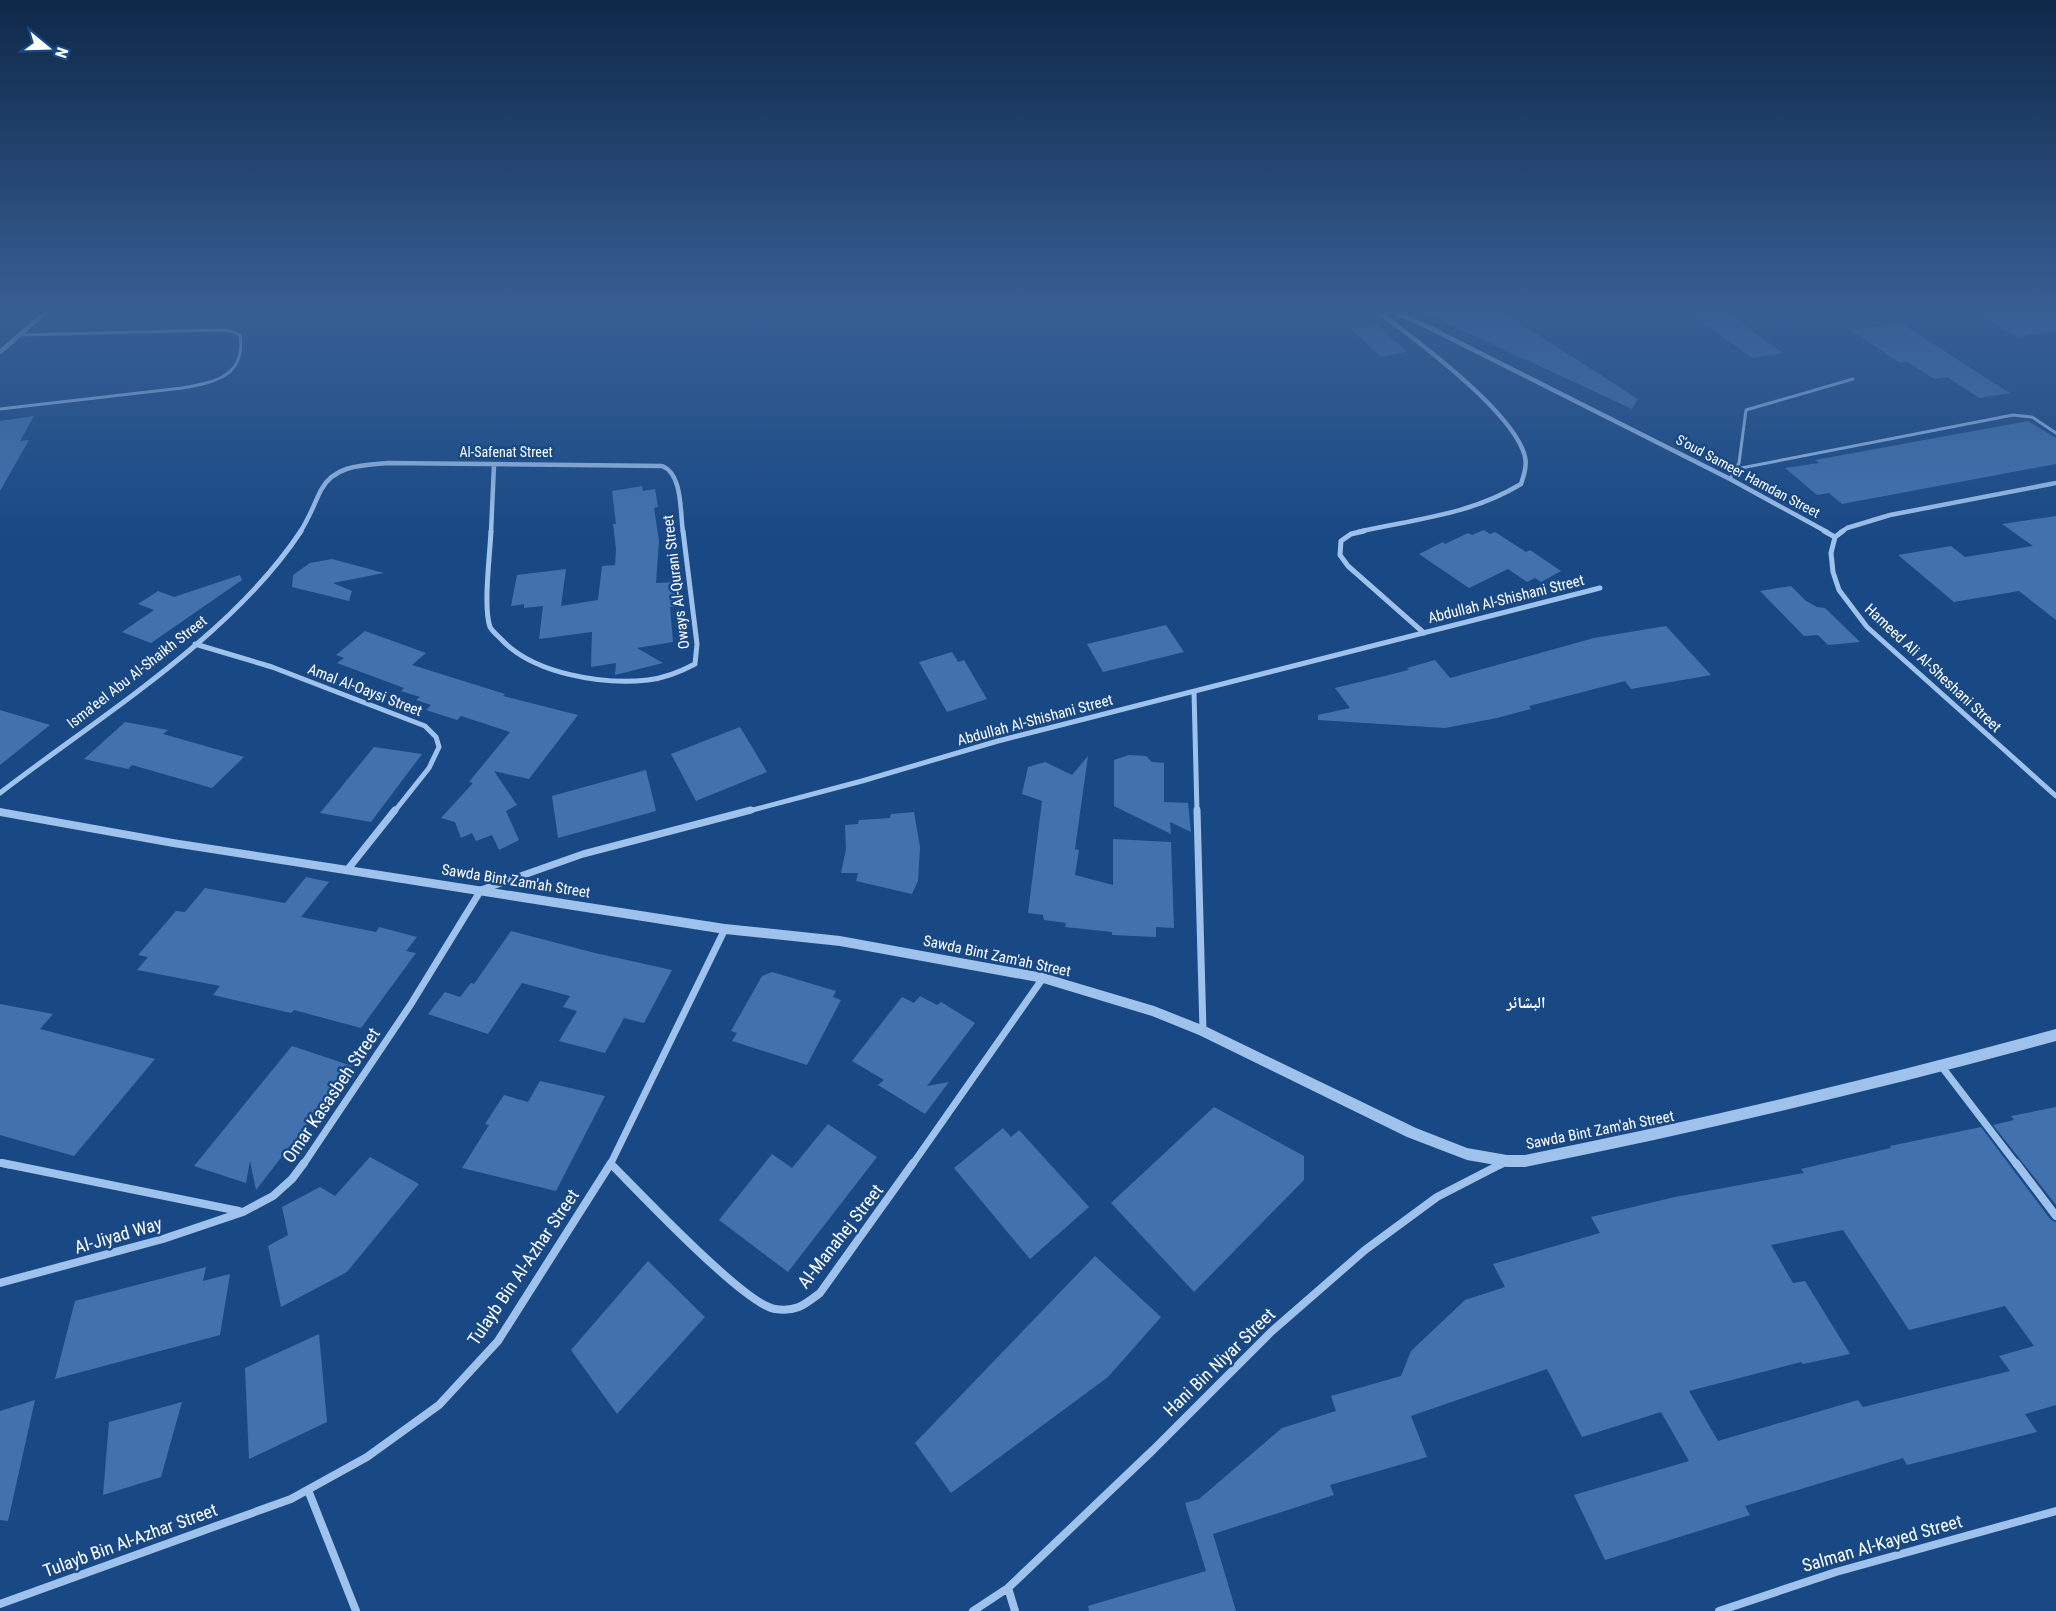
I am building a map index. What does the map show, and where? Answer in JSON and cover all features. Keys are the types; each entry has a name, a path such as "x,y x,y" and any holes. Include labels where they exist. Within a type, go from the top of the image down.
{"street":[{"path":"1424,633 1348,566 1340,555 1341,541 1351,534 1489,503 1521,484 1527,467 1525,454 1518,441 1504,421 1468,386"},
{"name":"S'oud Sameer Hamdan Street","path":"1546,386 1730,479 1835,537"},
{"name":"Al-Safenat Street","path":"338,471 361,465 388,463 658,465 668,467 673,471"},
{"name":"Oways Al-Qurani Street","path":"494,465 489,590 491,628 520,654 539,663 584,677 607,680 663,679 684,673 695,664 697,644 673,471"},
{"name":"Isma'eel Abu Al-Shaikh Street","path":"0,793 216,626 276,564 310,516 321,489 338,471"},
{"path":"1835,537 1857,525 1890,515 2056,483"},
{"name":"Hameed Ali Al-Sheshani Street","path":"1835,537 1831,553 1839,590 1867,627 2056,796"},
{"name":"Abdullah Al-Shishani Street","path":"481,890 540,867 628,841 862,781 998,741 1600,588"},
{"name":"Amal Al-Oaysi Street","path":"195,644 272,667 348,695 425,726 436,736 439,747 429,768 348,869"},
{"path":"1194,692 1203,1031"},
{"name":"Sawda Bint Zam'ah Street","path":"0,812 173,843 725,929 840,941 1043,978 1154,1011 1203,1031 1412,1133 1467,1155 1507,1161 1525,1161 1642,1139 1942,1067 2056,1035"},
{"name":"Omar Kasasbeh Street","path":"243,1212 273,1196 292,1179 316,1147 411,1004 481,890"},
{"name":"Tulayb Bin Al-Azhar Street","path":"0,1604 291,1499 368,1457 439,1405 498,1341 551,1262 611,1164 725,929"},
{"name":"Al-Manahej Street","path":"611,1164 722,1273 758,1302 773,1309 799,1309 820,1293 896,1189 1043,978"},
{"path":"1942,1067 2056,1216"},
{"name":"Hani Bin Niyar Street","path":"973,1611 1008,1588 1154,1450 1271,1332 1365,1250 1437,1197 1507,1161"},
{"path":"0,1163 243,1212"},
{"name":"Al-Jiyad Way","path":"0,1283 163,1239 243,1212"},
{"path":"308,1490 356,1611"},
{"name":"Salman Al-Kayed Street","path":"1719,1611 1836,1572 2056,1511"},
{"path":"1008,1588 1015,1611"}],"lane":[{"path":"0,409 191,386"},
{"path":"1730,479 1739,463 1746,410 1831,386"},
{"path":"1736,469 2013,415 2032,417 2056,433"}],"building":[{"path":"1583,386 1618,386 1638,399 1632,409"},
{"path":"1961,386 1999,386 2010,393 1979,398"},
{"path":"34,416 20,441 29,440 0,491 0,421"},
{"path":"2028,421 2056,438 2056,464 1842,504 1829,493 1817,495 1785,468 1819,463 1815,460"},
{"path":"642,486 643,491 655,489 658,507 654,508 659,541 656,583 677,582 676,607 670,607 673,642 637,648 663,663 615,675 616,663 591,667 592,632 539,639 543,606 524,608 524,604 511,606 517,575 566,569 561,606 598,600 602,566 615,565 613,524 616,524 612,491"},
{"path":"2056,516 2056,620 2019,591 1954,602 1898,555 1951,546 1965,557 2033,546 2002,524"},
{"path":"1484,530 1490,534 1495,532 1526,552 1530,550 1561,571 1541,582 1535,578 1527,582 1508,569 1469,588 1419,554 1443,542 1445,544 1468,533 1472,535"},
{"path":"332,559 384,573 333,583 352,591 349,601 292,587 293,575 310,563"},
{"path":"240,575 242,580 151,643 122,632 154,610 138,604 158,591 174,597"},
{"path":"1791,586 1806,601 1817,607 1825,608 1860,642 1828,645 1818,635 1804,636 1760,591"},
{"path":"1166,625 1184,652 1103,672 1087,644"},
{"path":"1666,626 1711,675 1631,689 1625,681 1529,706 1531,709 1497,718 1445,728 1318,720 1318,715 1350,708 1335,688 1409,670 1407,668 1435,660 1450,678 1594,638"},
{"path":"365,631 426,653 412,665 505,694 503,696 578,715 529,779 494,771 517,805 506,811 519,840 499,850 492,835 476,841 472,833 461,838 455,822 441,818 473,783 469,782 510,732 461,716 457,720 426,710 431,705 416,700 420,697 401,691 404,688 337,663 344,658 336,655"},
{"path":"952,652 958,662 964,660 987,699 947,712 919,662"},
{"path":"0,710 50,725 0,765"},
{"path":"125,722 168,730 163,734 244,757 212,788 132,765 128,769 84,759"},
{"path":"740,727 767,772 696,801 671,754"},
{"path":"374,747 422,754 371,822 320,813"},
{"path":"1129,755 1146,756 1152,762 1164,763 1164,802 1188,803 1191,832 1170,822 1171,834 1114,806 1114,760"},
{"path":"1088,756 1075,849 1079,850 1075,875 1113,885 1113,839 1171,842 1174,928 1156,927 1156,937 1112,935 1112,932 1065,927 1066,923 1044,920 1043,915 1028,913 1042,801 1022,794 1028,767 1045,762 1072,775"},
{"path":"646,770 656,811 558,838 552,796"},
{"path":"914,812 920,847 918,881 912,894 856,881 858,873 841,873 846,849 845,825 858,824 859,820 890,818 891,814"},
{"path":"306,877 329,882 301,917 376,932 379,927 417,937 406,951 416,953 361,1028 294,1010 291,1013 213,995 220,986 137,970 148,957 138,955 176,911 185,912 205,888 285,903"},
{"path":"511,931 672,970 644,1023 624,1018 605,1053 559,1041 577,1011 563,1007 570,996 522,983 488,1034 428,1014 445,992 460,997 471,983 474,984"},
{"path":"772,972 836,991 833,997 841,1000 807,1065 732,1041 737,1033 731,1031 762,976"},
{"path":"920,996 937,1005 941,1002 975,1023 927,1086 949,1082 925,1114 878,1085 884,1080 852,1061 902,997 914,1003"},
{"path":"0,1004 53,1014 40,1029 155,1059 74,1156 0,1135"},
{"path":"292,1046 352,1066 256,1190 250,1161 246,1183 194,1166"},
{"path":"540,1081 605,1096 556,1191 462,1168 489,1125 485,1124 504,1095 528,1102"},
{"path":"1214,1107 1304,1156 1304,1180 1194,1292 1111,1203"},
{"path":"2056,1107 2056,1205 1993,1125 2014,1120 2011,1116"},
{"path":"828,1124 877,1157 788,1272 719,1220 772,1154 792,1168"},
{"path":"1981,1127 2051,1220 2056,1222 2056,1405 2025,1414 2037,1432 1907,1465 1903,1458 1745,1506 1750,1515 1605,1560 1574,1495 1689,1461 1661,1412 1582,1437 1547,1369 1411,1416 1427,1457 1330,1485 1334,1495 1213,1534 1236,1611 1089,1611 1088,1606 1206,1571 1185,1503 1199,1499 1282,1428 1336,1411 1331,1396 1401,1376 1411,1351 1465,1300 1505,1287 1493,1264 1600,1233 1591,1217 1675,1197 1804,1173 1801,1169 1891,1148 1890,1146","holes":["1843,1230 1909,1330 2005,1306 2034,1346 1999,1356 2010,1371 1863,1407 1858,1400 1718,1441 1689,1391 1801,1362 1803,1364 1850,1354 1805,1281 1793,1283 1771,1245"]},
{"path":"1003,1128 1011,1137 1019,1130 1089,1207 1030,1259 954,1168"},
{"path":"370,1157 419,1184 347,1272 281,1307 268,1246 288,1235 282,1207 320,1187 335,1196"},
{"path":"1095,1256 1161,1317 1108,1377 951,1493 915,1443"},
{"path":"648,1261 705,1317 617,1414 571,1350"},
{"path":"206,1267 203,1281 230,1274 220,1335 55,1379 75,1301"},
{"path":"319,1334 327,1422 249,1459 245,1368"},
{"path":"35,1400 8,1521 0,1520 0,1411"},
{"path":"182,1402 161,1477 103,1495 109,1422"}],"district":[{"name":"البشائر","path":"1526,1002"}]}
